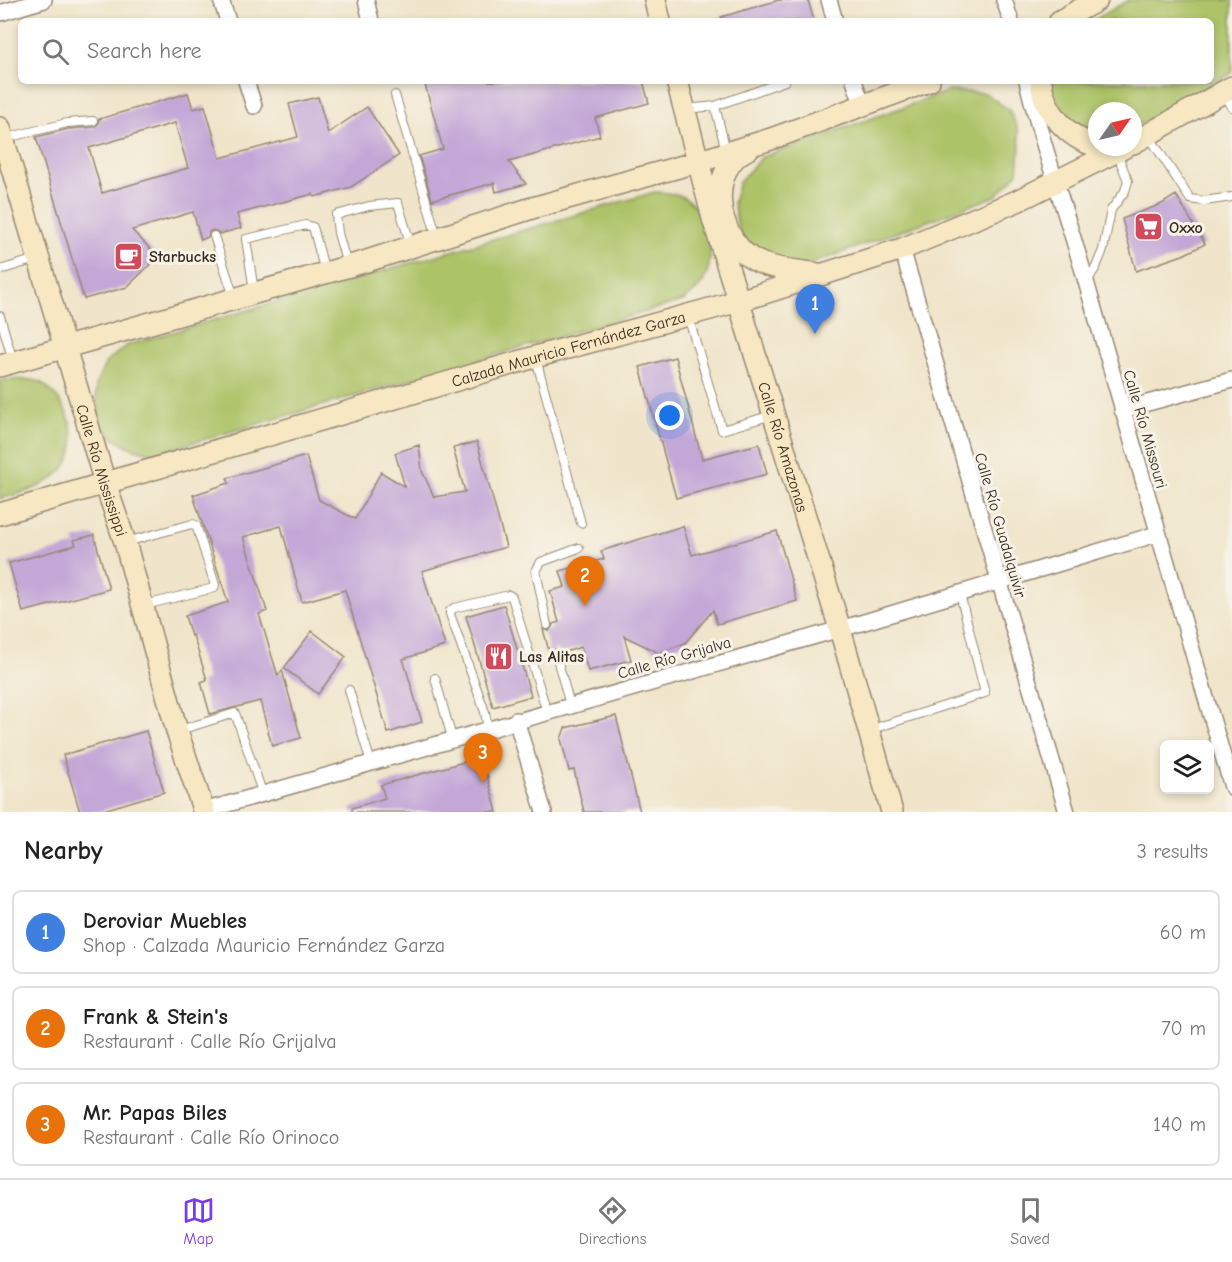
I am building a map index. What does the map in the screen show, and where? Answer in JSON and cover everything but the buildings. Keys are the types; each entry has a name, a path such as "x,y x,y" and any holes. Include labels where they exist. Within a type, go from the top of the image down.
{"main road":[{"path":"655,0 659,18"},
{"path":"1065,18 1097,0"},
{"name":"Calle Río Amazonas","path":"677,84 697,162 840,629 892,812"},
{"path":"7,364 325,273 532,208 697,162 771,139 921,84"},
{"path":"1042,84 1054,117 1076,138 1088,140"},
{"name":"Calzada Mauricio Fernández Garza","path":"1142,135 1229,95"},
{"name":"Calle Río Mississippi","path":"2,134 105,483 125,542 202,812"},
{"path":"771,139 740,153 728,165 722,181 720,201 723,219 736,244 751,258 766,265 821,274"},
{"name":"Calzada Mauricio Fernández Garza","path":"0,514 535,357 739,301 902,249 1056,183 1101,156"}],"street":[{"path":"0,13 44,0"},
{"path":"221,0 227,18"},
{"path":"366,0 370,18"},
{"path":"829,0 834,18"},
{"path":"1004,0 1010,18"},
{"path":"247,84 254,106"},
{"path":"855,84 863,106"},
{"name":"Calle Río Missouri","path":"1028,84 1232,787"},
{"name":"Calle Río Guadalquivir","path":"902,249 1067,812"},
{"path":"1122,410 1232,380"},
{"name":"Calle Río Grijalva","path":"202,812 452,738 999,583 1157,534"},
{"path":"516,720 544,812"}],"lane":[{"path":"684,109 715,106 777,84"},
{"path":"395,95 437,238"},
{"path":"715,106 726,152"},
{"path":"2,134 93,121"},
{"path":"1087,283 1102,250 1111,210 1125,191 1128,181 1122,156"},
{"path":"1134,156 1190,199 1204,201 1232,197"},
{"path":"347,266 338,233 336,215 398,203 411,246"},
{"path":"244,296 246,239 306,225 313,227 325,273"},
{"path":"214,236 244,296"},
{"path":"0,270 38,258"},
{"path":"688,315 722,430 774,415"},
{"path":"0,316 7,364"},
{"path":"535,357 581,523"},
{"path":"125,542 192,524 196,525 215,585 214,588 142,606"},
{"path":"547,625 536,571 541,562 579,548"},
{"path":"868,730 985,693 960,594"},
{"path":"488,729 485,712 450,614 454,608 509,595 512,597 547,712"},
{"path":"556,655 570,705"},
{"path":"435,678 452,738"},
{"path":"349,690 371,763"},
{"path":"177,730 235,713 263,795"}],"green space":[{"path":"1129,0 1232,0 1232,73 1214,83 1214,18 1097,18"},
{"path":"1047,84 1212,84 1142,123 1142,102 1088,102 1088,133 1063,121"},
{"path":"949,91 985,93 1009,110 1018,129 1020,146 1018,173 996,196 800,268 755,256 739,232 733,203 739,182 762,157"},
{"path":"655,192 680,196 692,204 700,213 709,235 710,260 703,282 683,301 154,454 131,448 109,435 97,414 96,384 106,362 128,345"},
{"path":"0,381 36,381 51,391 65,409 73,442 67,464 59,473 46,483 31,490 0,499"}],"place":[{"name":"Oxxo","path":"1148,227"},
{"name":"Starbucks","path":"128,256"},
{"name":"Deroviar Muebles","path":"815,334"},
{"name":"Frank & Stein's","path":"585,606"},
{"name":"Las Alitas","path":"498,656"},
{"name":"Mr. Papas Biles","path":"483,783"}]}
